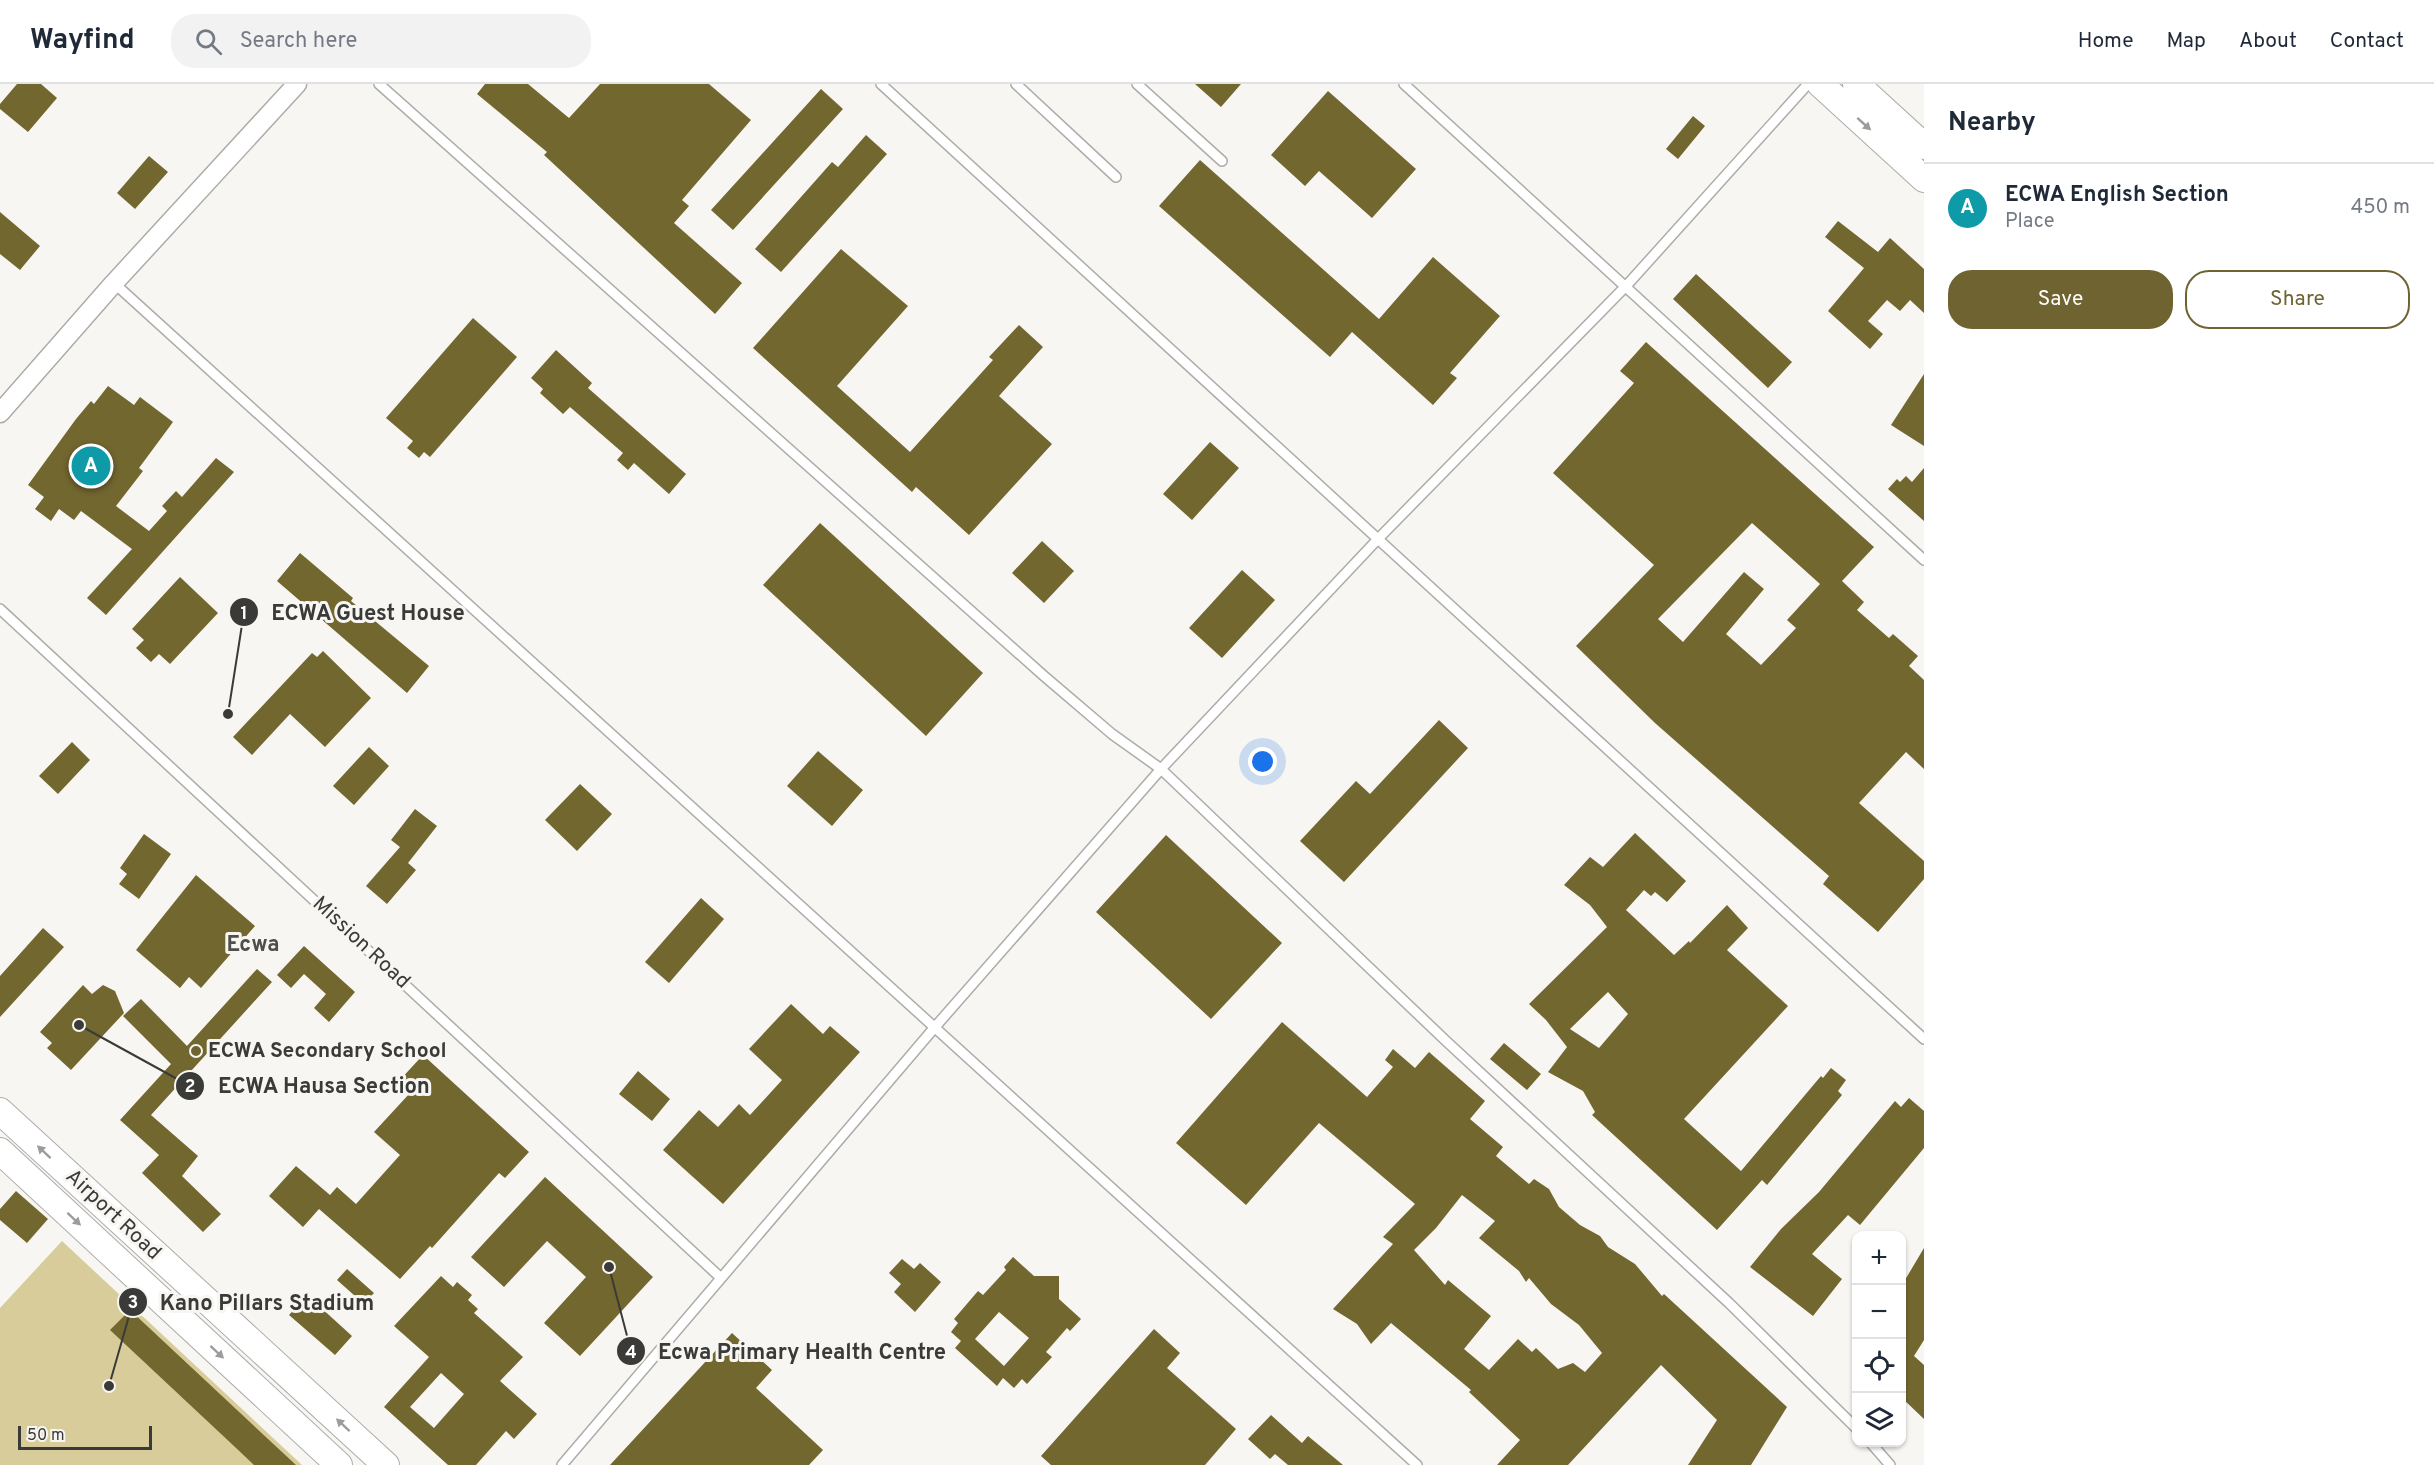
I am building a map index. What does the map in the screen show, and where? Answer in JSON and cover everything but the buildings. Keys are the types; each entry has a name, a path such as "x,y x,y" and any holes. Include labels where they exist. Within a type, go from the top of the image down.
{"main road":[{"path":"1856,84 1924,146"},
{"path":"1834,88 1924,179"},
{"name":"Airport Road","path":"0,1111 386,1465"},
{"name":"Airport Road","path":"0,1151 339,1465"}],"street":[{"path":"0,414 114,283 297,84"}],"lane":[{"path":"379,84 1044,676 1112,734 1161,769 1445,1040 1729,1303 1852,1423"},
{"path":"881,84 1924,1039"},
{"path":"1016,84 1116,177"},
{"path":"1137,84 1222,161"},
{"path":"1404,84 1924,560"},
{"path":"562,1465 935,1027 1161,769 1377,540 1626,285 1808,84"},
{"path":"114,283 1417,1465"},
{"name":"Mission Road","path":"0,609 721,1278"},
{"path":"1874,1447 1890,1465"}],"shaded area":[{"path":"62,1241 302,1465 0,1465 0,1308"}],"place":[{"name":"ECWA English Section","path":"91,466"},
{"name":"ECWA Guest House","path":"228,714"},
{"name":"ECWA Hausa Section","path":"79,1025"},
{"name":"ECWA Secondary School","path":"196,1051"},
{"name":"Ecwa Primary Health Centre","path":"609,1267"},
{"name":"Kano Pillars Stadium","path":"109,1386"}],"district":[{"name":"Ecwa","path":"253,945"}]}
